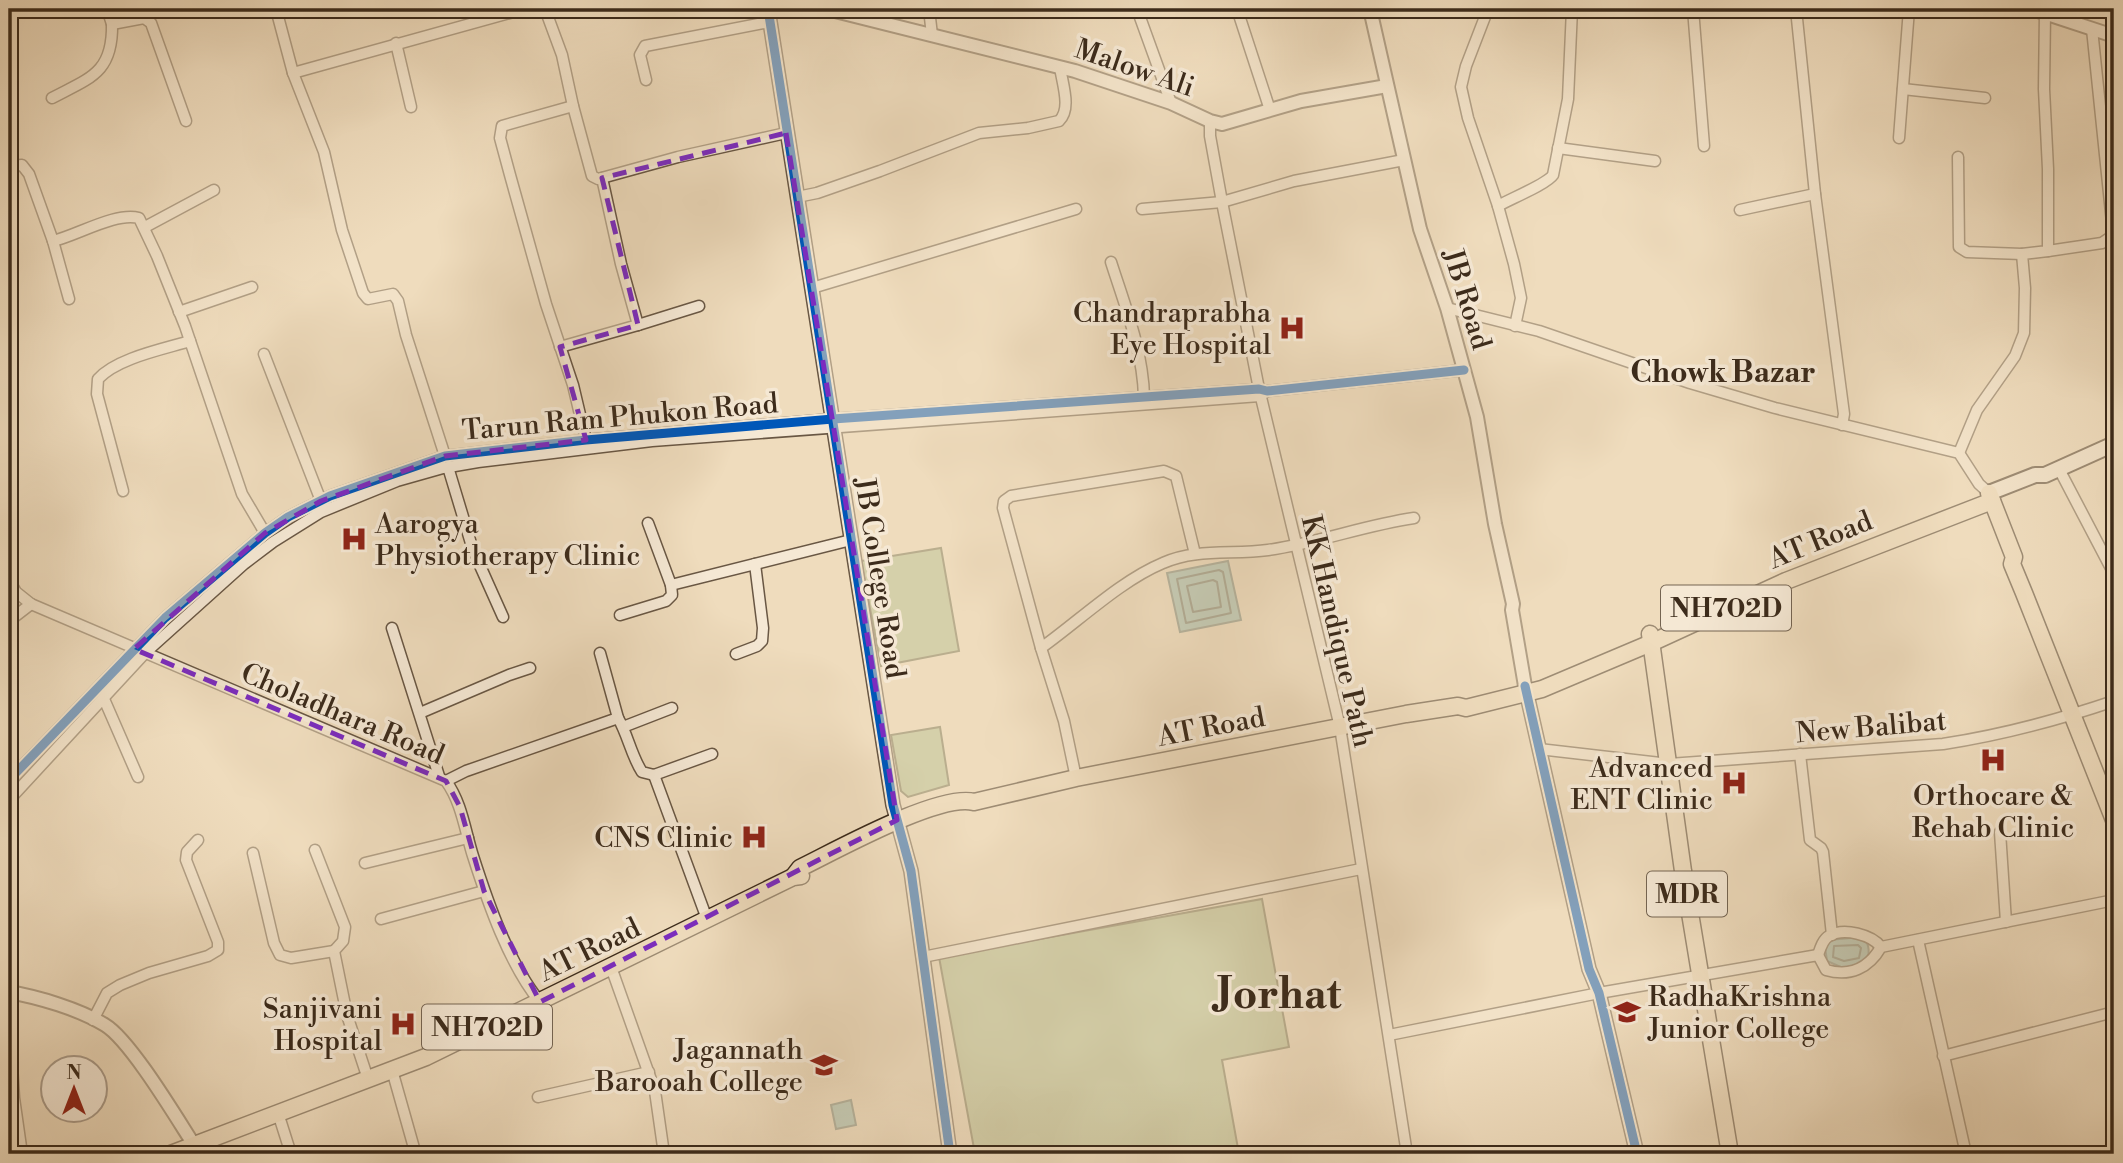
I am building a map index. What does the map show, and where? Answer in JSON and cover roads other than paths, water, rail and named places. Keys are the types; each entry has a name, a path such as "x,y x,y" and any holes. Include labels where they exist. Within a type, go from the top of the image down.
{"main road":[{"name":"AT Road","path":"171,1154 426,1057 793,877 804,876 898,824 968,808 974,802 1076,778 1458,706 1466,709 1528,689 1985,496 2039,482 2045,475 2114,444"},
{"path":"1985,496 2014,557 2012,564 2114,820"},
{"name":"MDR","path":"1651,638 1683,871 1730,1154"}],"street":[{"path":"52,98 92,77 110,54 113,43 112,24 107,9"},
{"path":"276,9 293,73 324,152 339,219 363,293 369,299 390,293 397,297 445,456"},
{"path":"293,73 524,9"},
{"path":"545,9 562,55 592,176 602,178 678,157 786,133"},
{"name":"Malow Ali","path":"827,9 876,15 932,35 1060,67 1171,103 1222,124 1301,101 1387,86"},
{"path":"929,9 932,35"},
{"path":"1137,9 1171,103"},
{"name":"JB Road","path":"1370,9 1420,229 1447,308 1482,442 1495,524 1513,604 1511,610 1528,689 1589,969 1599,993 1637,1154"},
{"path":"1488,9 1466,66 1461,87 1468,118 1498,206 1514,264 1521,298 1515,326"},
{"path":"1498,206 1550,180 1568,99 1572,9"},
{"path":"1693,9 1704,146"},
{"path":"1796,9 1815,194 1844,414 1842,425"},
{"path":"1899,138 1909,9"},
{"path":"2032,9 2114,36"},
{"path":"2045,13 2043,69 2048,169 2048,251"},
{"path":"646,80 640,55 645,46 769,15"},
{"name":"JB College Road","path":"769,15 898,824 911,871 950,1154"},
{"path":"1239,15 1270,110"},
{"path":"112,24 144,18 151,23 186,121"},
{"path":"1958,158 1959,247 1967,252 2021,254 2102,243 2111,237 2113,232 2092,29"},
{"path":"396,43 411,107"},
{"path":"797,197 817,193 880,171 979,133 1028,128 1059,121 1066,109 1060,67"},
{"path":"1903,89 1985,98"},
{"path":"573,106 506,124 502,126 500,134 527,239 573,385 586,440"},
{"name":"KK Handique Path","path":"1210,121 1210,136 1222,202 1282,490 1298,545 1340,727 1407,1154"},
{"path":"1558,148 1655,161"},
{"path":"1142,209 1222,202 1294,181 1404,160"},
{"path":"9,166 22,165 29,174 53,241 69,299"},
{"path":"602,178 638,325"},
{"path":"145,228 214,190"},
{"path":"1740,210 1815,194"},
{"path":"812,288 1076,209"},
{"path":"53,241 130,216 139,219 190,341 242,494 265,533"},
{"path":"1959,453 1977,410 2015,356 2024,333 2025,288 2021,254"},
{"path":"1111,262 1132,325 1144,379 1144,397"},
{"path":"179,312 252,286"},
{"path":"559,347 699,306"},
{"path":"1447,308 1539,331 1690,383 1842,425 1959,453 1985,496"},
{"path":"123,491 97,394 98,379 106,372 135,358 190,341"},
{"path":"264,354 321,501"},
{"name":"Tarun Ram Phukon Road","path":"9,780 134,649 203,584 265,533 288,517 321,501 445,456 586,440 1262,392 1464,370"},
{"name":"Tarun Ram Phukon Road","path":"9,800 145,653 244,564 321,512 397,481 448,467 834,423 1144,397 1262,392"},
{"path":"448,467 473,550 503,617"},
{"path":"2059,469 2114,573"},
{"path":"1076,778 1064,720 1041,648 1003,508 1004,502 1011,496 1170,472 1177,476 1195,554"},
{"path":"1041,648 1119,590 1152,568 1174,559 1195,554 1265,551 1414,518"},
{"path":"620,615 670,598 671,585 648,523"},
{"path":"671,585 851,540"},
{"path":"736,654 757,646 762,641 763,628 755,564"},
{"name":"Choladhara Road","path":"9,580 16,592 31,604 442,779 460,807 484,891 509,948 530,989 540,1002"},
{"path":"9,621 31,604"},
{"path":"392,628 442,779 620,722 672,709"},
{"path":"600,653 620,722 642,772 653,775 712,754"},
{"path":"420,713 530,668"},
{"path":"104,699 138,777"},
{"name":"New Balibat","path":"1542,750 1669,764 1944,744 1984,738 2073,715 2114,701"},
{"path":"1800,754 1810,838 1823,852 1832,934"},
{"path":"653,775 707,919"},
{"path":"2000,832 2006,922"},
{"path":"365,863 468,838"},
{"path":"93,1020 107,993 120,985 149,973 208,956 218,950 218,942 186,860 187,852 198,840"},
{"path":"253,853 274,943 280,955 291,958 334,951 343,941 345,927 315,850"},
{"path":"923,957 1361,869"},
{"path":"381,919 484,891"},
{"path":"1818,955 1826,970 1849,971 1868,965 1881,947 2114,900"},
{"path":"1818,955 1825,940 1832,934 1867,935 1881,947"},
{"path":"1918,940 1966,1154"},
{"path":"334,951 347,1015 369,1079"},
{"path":"1389,1035 1599,993 1818,955"},
{"path":"611,967 655,1091 664,1154"},
{"path":"9,992 33,996 105,1025 114,1032 194,1145"},
{"path":"1943,1056 2114,1012"},
{"path":"9,1018 14,1098 22,1154"},
{"path":"392,1070 414,1148"},
{"path":"538,1097 649,1072"},
{"path":"278,1113 292,1154"},
{"path":"2084,1154 2111,1154"}],"water":[{"path":"1228,561 1241,620 1180,632 1167,573"},
{"path":"1862,937 1869,950 1864,963 1843,968 1827,961 1825,947 1828,940"},
{"path":"851,1100 856,1125 836,1129 831,1105"}],"place":[{"name":"Chandraprabha Eye Hospital","path":"1292,328"},
{"name":"Aarogya Physiotherapy Clinic","path":"354,539"},
{"name":"Orthocare & Rehab Clinic","path":"1993,760"},
{"name":"Advanced ENT Clinic","path":"1734,783"},
{"name":"CNS Clinic","path":"754,837"},
{"name":"RadhaKrishna Junior College","path":"1627,1012"},
{"name":"Sanjivani Hospital","path":"403,1024"},
{"name":"Jagannath Barooah College","path":"824,1065"}],"district":[{"name":"Chowk Bazar","path":"1723,372"},
{"name":"Jorhat","path":"1279,993"}]}
